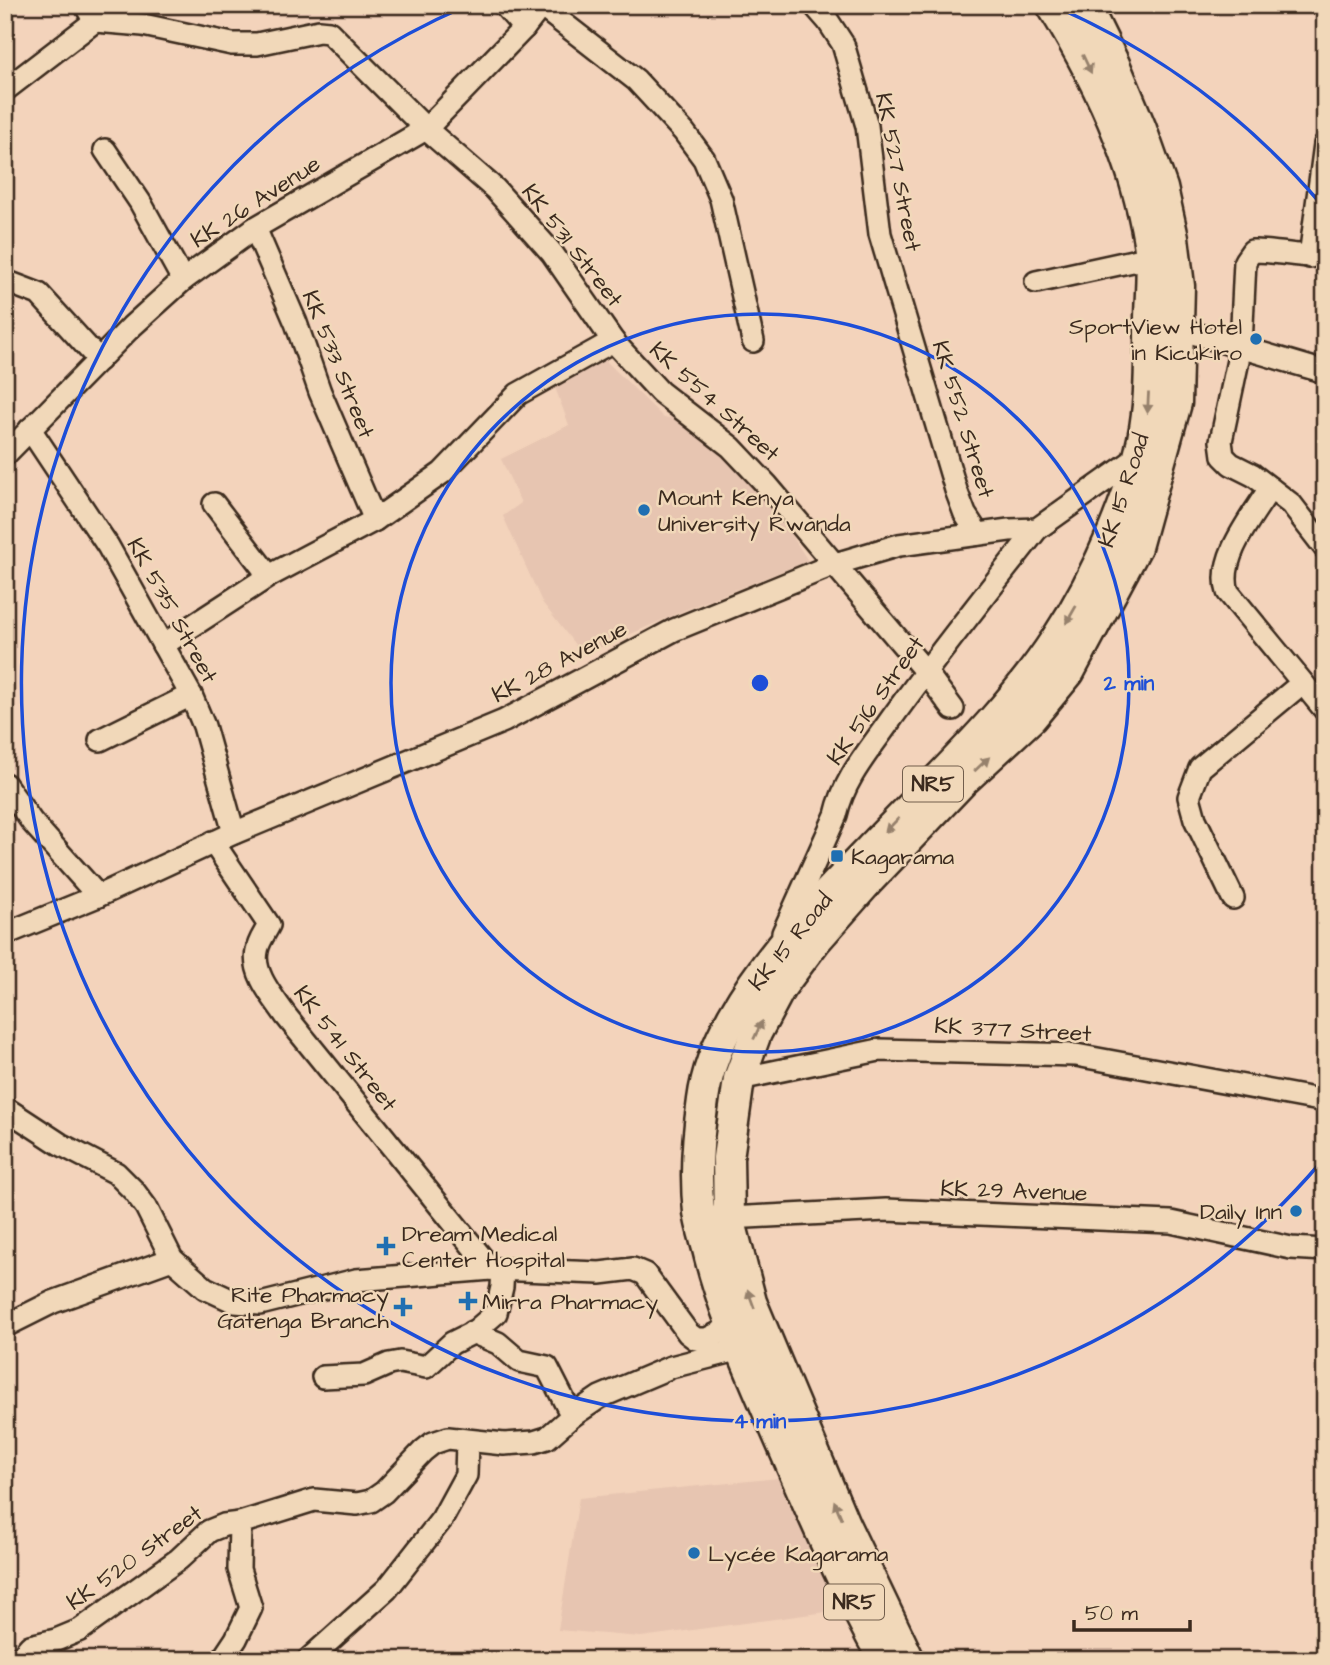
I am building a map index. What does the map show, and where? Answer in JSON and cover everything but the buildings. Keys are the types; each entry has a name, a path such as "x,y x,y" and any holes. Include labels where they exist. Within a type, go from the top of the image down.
{"highway":[{"name":"KK 15 Road","path":"909,1660 844,1524 744,1280 729,1218 728,1158 739,1079 756,1033 780,988 815,941 868,881 964,781 1031,718 1069,672 1136,547 1176,403 1165,328 1141,203 1116,129 1082,54 1052,5"},
{"name":"KK 15 Road","path":"884,1660 861,1619 826,1543 736,1338 718,1287 699,1213 703,1096 730,1020 773,959 813,909 968,747 1022,685 1057,639 1091,578 1117,523 1138,457 1165,328 1179,286 1173,238 1162,188 1114,64 1085,5"}],"street":[{"path":"503,5 524,28"},
{"name":"KK 527 Street","path":"814,5 843,44 864,114 880,234 906,316"},
{"path":"541,6 636,80 684,132 704,159 721,199 753,341"},
{"name":"KK 26 Avenue","path":"5,455 99,359 183,280 256,228 426,129 524,28 541,6"},
{"path":"5,90 90,13"},
{"name":"KK 531 Street","path":"90,13 232,44 257,44 319,31 329,32 426,129 495,189 552,253 612,341"},
{"path":"1325,144 1317,255 1264,250 1252,251 1245,261 1241,346 1223,424 1223,456 1291,504 1325,548"},
{"path":"104,150 140,202 183,280"},
{"name":"KK 533 Street","path":"256,228 296,323 320,391 375,520"},
{"path":"1036,282 1151,257"},
{"path":"5,281 39,294 99,359"},
{"name":"KK 552 Street","path":"906,316 924,387 956,489 965,514 978,534"},
{"path":"1165,328 1241,346 1325,373"},
{"path":"163,645 269,576 375,520 442,473 518,394 612,341"},
{"name":"KK 554 Street","path":"612,341 660,392 731,447 767,485 925,671 953,709"},
{"name":"KK 535 Street","path":"30,429 108,546 191,695 204,726 234,833"},
{"path":"1037,529 1138,457"},
{"path":"1270,488 1229,558 1225,572 1226,584 1228,592 1325,710"},
{"path":"214,504 269,576"},
{"name":"KK 28 Avenue","path":"5,934 98,896 234,833 504,721 674,630 835,564 900,545 1037,529"},
{"name":"KK 516 Street","path":"773,959 836,815 841,795 854,771 925,671 1037,529"},
{"path":"1233,898 1195,819 1189,797 1200,768 1301,684"},
{"path":"100,740 191,695"},
{"path":"5,784 32,822 98,896"},
{"name":"KK 541 Street","path":"213,842 269,925 257,951 258,971 274,998 387,1144 497,1269"},
{"name":"KK 377 Street","path":"739,1079 878,1050 1040,1053 1076,1055 1325,1101"},
{"path":"5,1108 61,1144 116,1173 146,1207 172,1259 205,1288 235,1302 260,1304 356,1280 497,1269 600,1273 633,1269 645,1274 688,1333 696,1339 736,1338"},
{"name":"KK 29 Avenue","path":"699,1213 729,1218 886,1210 1171,1222 1291,1248 1325,1250"},
{"path":"5,1326 53,1302 172,1259"},
{"path":"323,1377 364,1375 400,1362 426,1367 452,1343 472,1332 496,1313 502,1287 497,1269"},
{"path":"472,1332 498,1343 519,1361 547,1367 572,1416"},
{"name":"KK 520 Street","path":"18,1660 30,1646 56,1640 80,1630 179,1559 209,1531 314,1500 357,1504 370,1501 384,1492 423,1451 433,1443 448,1438 504,1444 534,1442 547,1438 572,1416 600,1397 736,1338"},
{"path":"309,1660 387,1589 442,1519 466,1475 467,1442"},
{"path":"222,1660 251,1608 239,1569 240,1523"}],"shaded area":[{"name":"Mount Kenya University Rwanda","path":"602,357 664,418 675,417 713,443 772,504 808,561 699,604 583,655 542,602 503,516 521,503 501,459 569,425 553,382"},
{"name":"Lycée Kagarama","path":"779,1478 848,1609 641,1637 558,1630 579,1498"}],"place":[{"name":"SportView Hotel in Kicukiro","path":"1256,339"},
{"name":"Mount Kenya University Rwanda","path":"644,510"},
{"name":"Kagarama","path":"837,856"},
{"name":"Daily Inn","path":"1296,1211"},
{"name":"Dream Medical Center Hospital","path":"386,1246"},
{"name":"Mirra Pharmacy","path":"468,1301"},
{"name":"Rite Pharmacy Gatenga Branch","path":"403,1307"},
{"name":"Lycée Kagarama","path":"694,1553"}]}
